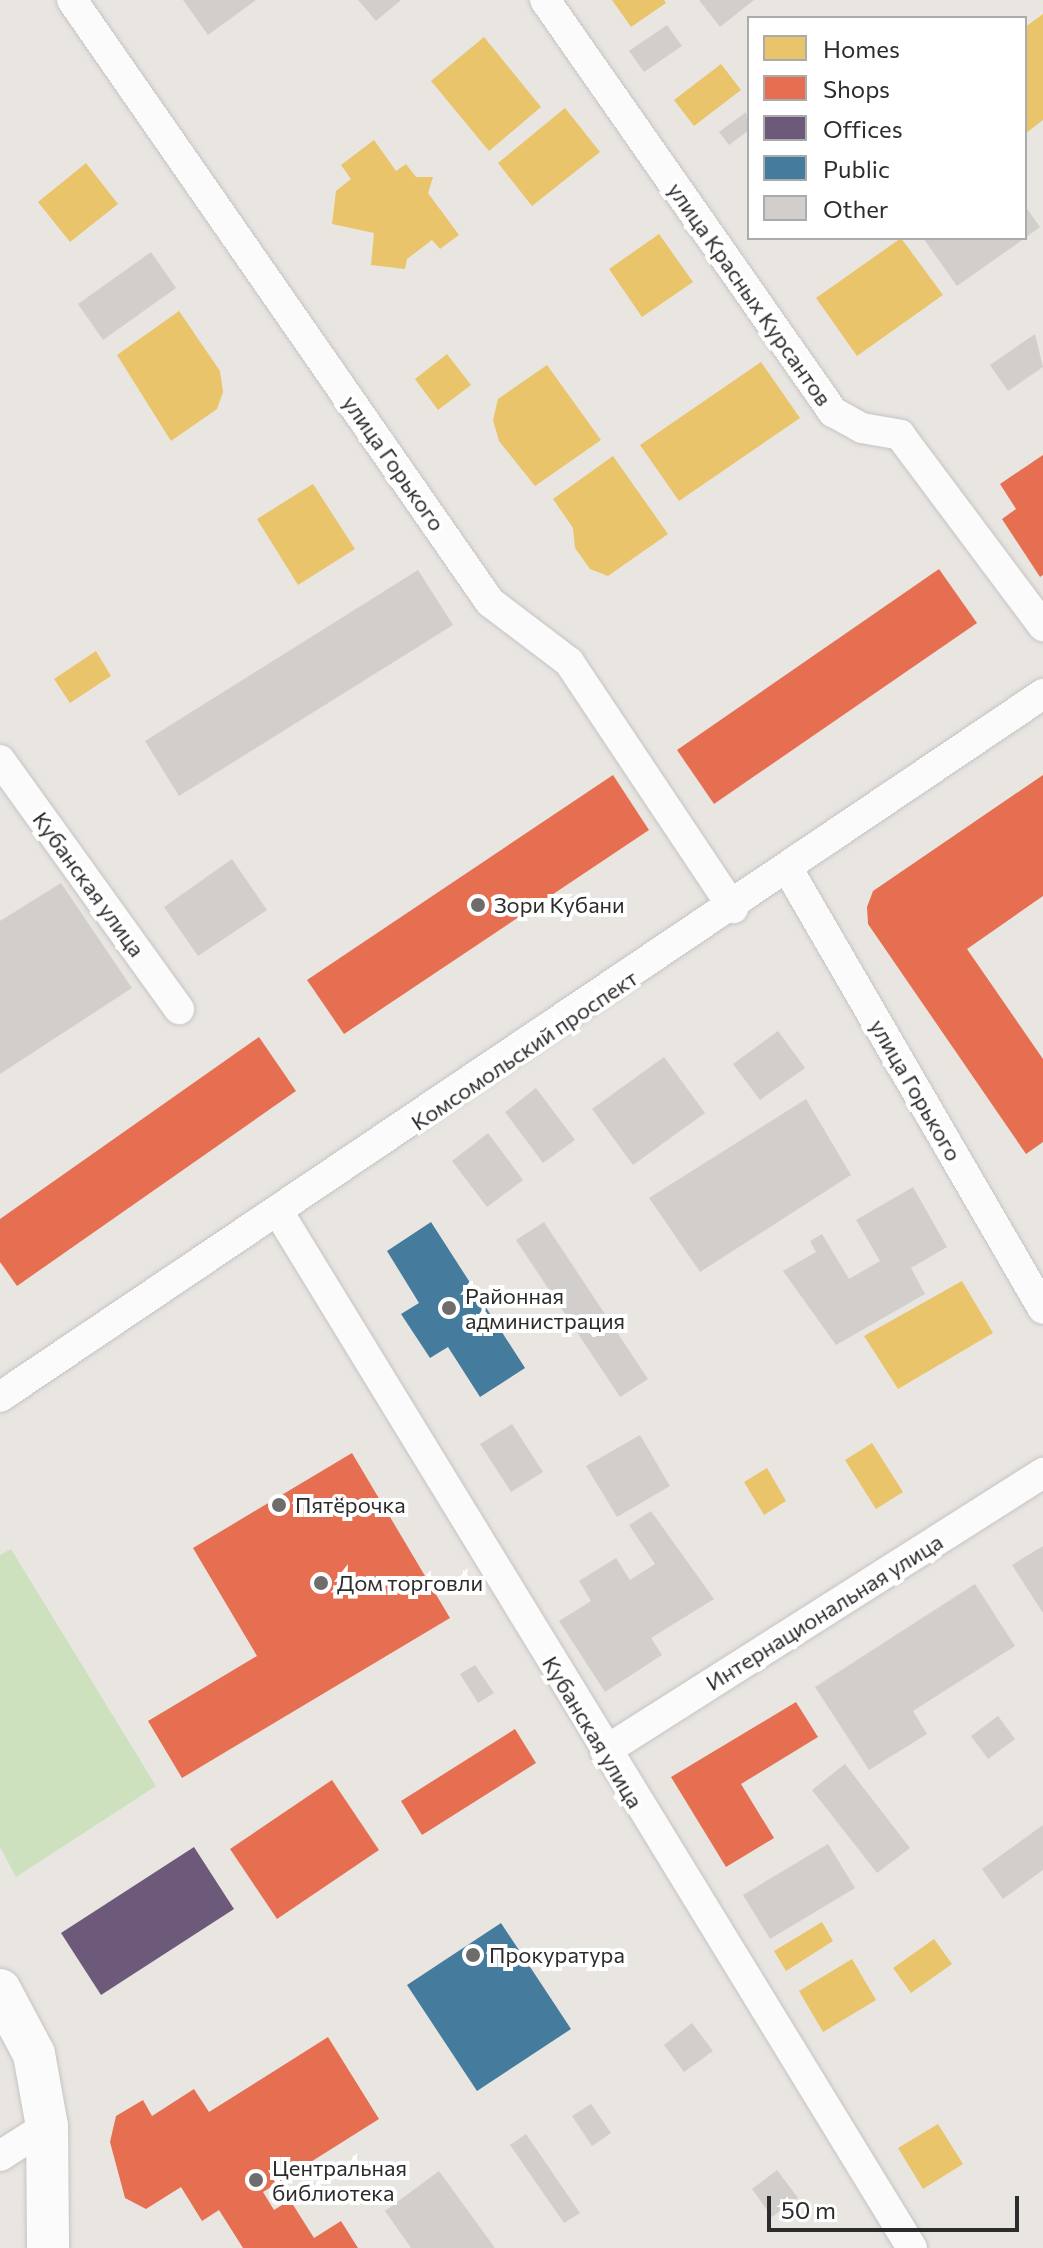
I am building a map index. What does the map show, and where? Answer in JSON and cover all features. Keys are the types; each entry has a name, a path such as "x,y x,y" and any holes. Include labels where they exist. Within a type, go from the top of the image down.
{"main road":[{"path":"0,1990 34,2054 47,2126 48,2248"}],"street":[{"name":"улица Горького","path":"72,0 490,602 569,662 733,908"},
{"name":"улица Красных Курсантов","path":"545,0 833,412 862,428 900,435 1043,626"},
{"name":"Комсомольский проспект","path":"0,1397 789,871 1043,694"},
{"name":"Кубанская улица","path":"0,760 179,1009"},
{"name":"улица Горького","path":"789,871 1043,1309"},
{"name":"Кубанская улица","path":"279,1213 605,1751 912,2248"},
{"name":"Интернациональная улица","path":"605,1751 1043,1473"},
{"path":"0,2156 47,2126"}],"green space":[{"path":"11,1549 156,1786 16,1877 0,1847 0,1555"}],"building: Homes":[{"path":"612,0 664,0 666,3 631,27"},
{"path":"1043,14 1043,120 1027,132 1027,26"},
{"path":"484,37 541,107 489,151 431,81"},
{"path":"721,64 741,90 694,126 674,100"},
{"path":"565,108 600,152 532,206 498,163"},
{"path":"374,140 396,171 406,164 416,177 433,177 428,193 459,235 440,249 432,240 407,259 405,269 371,265 374,233 332,224 336,191 351,179 341,165"},
{"path":"86,163 118,204 70,242 38,202"},
{"path":"659,234 693,282 642,317 609,269"},
{"path":"898,240 902,240 943,295 857,356 816,298"},
{"path":"179,311 220,371 223,392 217,409 171,441 117,355"},
{"path":"447,354 471,385 438,410 415,379"},
{"path":"761,362 800,418 679,501 640,445"},
{"path":"547,365 601,440 535,486 499,441 493,420 498,399"},
{"path":"613,456 668,534 608,576 590,569 575,548 573,528 553,499"},
{"path":"313,484 355,549 298,585 257,519"},
{"path":"96,651 111,676 70,703 54,679"},
{"path":"962,1281 993,1333 898,1389 864,1336"},
{"path":"872,1443 903,1492 876,1509 845,1460"},
{"path":"767,1468 786,1501 764,1515 744,1482"},
{"path":"822,1922 833,1941 786,1971 774,1951"},
{"path":"934,1939 952,1964 911,1993 893,1968"},
{"path":"852,1959 876,2000 823,2032 799,1991"},
{"path":"938,2124 963,2164 923,2189 898,2148"}],"building: Shops":[{"path":"1043,455 1043,575 1040,577 1002,519 1016,509 1000,484"},
{"path":"939,569 977,623 714,804 677,750"},
{"name":"Зори Кубани","path":"613,775 649,830 344,1034 307,980"},
{"path":"1043,775 1043,896 967,949 1043,1059 1043,1142 1026,1154 868,924 867,907 873,891"},
{"path":"259,1037 296,1091 17,1286 0,1262 0,1219"},
{"name":"Дом торговли","path":"352,1453 450,1618 182,1778 148,1721 257,1656 193,1548"},
{"path":"796,1702 818,1737 741,1784 774,1838 726,1867 671,1777"},
{"path":"515,1729 536,1763 422,1835 401,1801"},
{"path":"332,1780 379,1850 277,1919 230,1849"},
{"path":"328,2037 379,2119 263,2192 274,2210 290,2200 314,2238 341,2221 358,2248 243,2248 219,2210 202,2221 181,2187 146,2209 125,2198 110,2142 116,2116 143,2100 152,2116 194,2089 209,2112"}],"building: Offices":[{"path":"194,1847 234,1909 101,1995 61,1933"}],"building: Public":[{"name":"Районная администрация","path":"431,1222 525,1368 480,1397 448,1347 430,1358 401,1314 419,1303 387,1251"},
{"path":"501,1923 571,2029 477,2091 407,1985"}],"building: Other":[{"path":"183,0 256,0 208,35"},
{"path":"358,0 401,0 376,21"},
{"path":"699,0 754,0 720,27"},
{"path":"667,25 682,46 644,72 629,51"},
{"path":"746,112 747,132 729,145 719,132"},
{"path":"1027,209 1040,227 1027,237"},
{"path":"924,240 1022,240 957,286"},
{"path":"151,252 176,288 103,340 78,304"},
{"path":"1035,334 1043,367 1008,391 990,365"},
{"path":"418,570 453,625 179,796 145,741"},
{"path":"232,859 267,910 198,956 164,907"},
{"path":"61,883 132,988 0,1074 0,921"},
{"path":"778,1031 805,1068 760,1100 733,1064"},
{"path":"664,1057 705,1113 633,1165 592,1109"},
{"path":"536,1088 575,1140 543,1163 505,1112"},
{"path":"806,1099 851,1175 700,1272 649,1198"},
{"path":"488,1133 523,1180 487,1207 452,1161"},
{"path":"913,1187 947,1247 911,1268 925,1294 836,1345 783,1271 816,1252 810,1241 822,1234 849,1279 880,1261 856,1220"},
{"path":"544,1222 648,1379 620,1397 516,1240"},
{"path":"512,1424 543,1472 511,1492 480,1444"},
{"path":"640,1435 670,1486 617,1517 586,1466"},
{"path":"651,1511 714,1599 651,1638 662,1655 605,1692 559,1621 591,1601 579,1581 616,1558 630,1580 655,1564 629,1525"},
{"path":"1043,1546 1043,1613 1012,1565"},
{"path":"975,1584 1015,1646 913,1711 927,1734 869,1770 815,1687"},
{"path":"475,1665 494,1693 478,1703 460,1674"},
{"path":"998,1716 1015,1739 988,1759 971,1736"},
{"path":"845,1764 910,1848 877,1873 812,1790"},
{"path":"1043,1825 1043,1870 1003,1899 982,1869"},
{"path":"828,1844 855,1888 770,1939 743,1895"},
{"path":"692,2023 713,2051 684,2072 664,2045"},
{"path":"591,2104 611,2133 592,2146 572,2116"},
{"path":"526,2134 580,2213 564,2223 510,2145"},
{"path":"777,2170 798,2198 772,2217 752,2189"},
{"path":"439,2171 495,2248 411,2248 385,2211"}],"place":[{"name":"Зори Кубани","path":"478,905"},
{"name":"Районная администрация","path":"449,1308"},
{"name":"Пятёрочка","path":"279,1505"},
{"name":"Дом торговли","path":"321,1583"},
{"name":"Прокуратура","path":"473,1955"},
{"name":"Центральная библиотека","path":"256,2180"}]}
